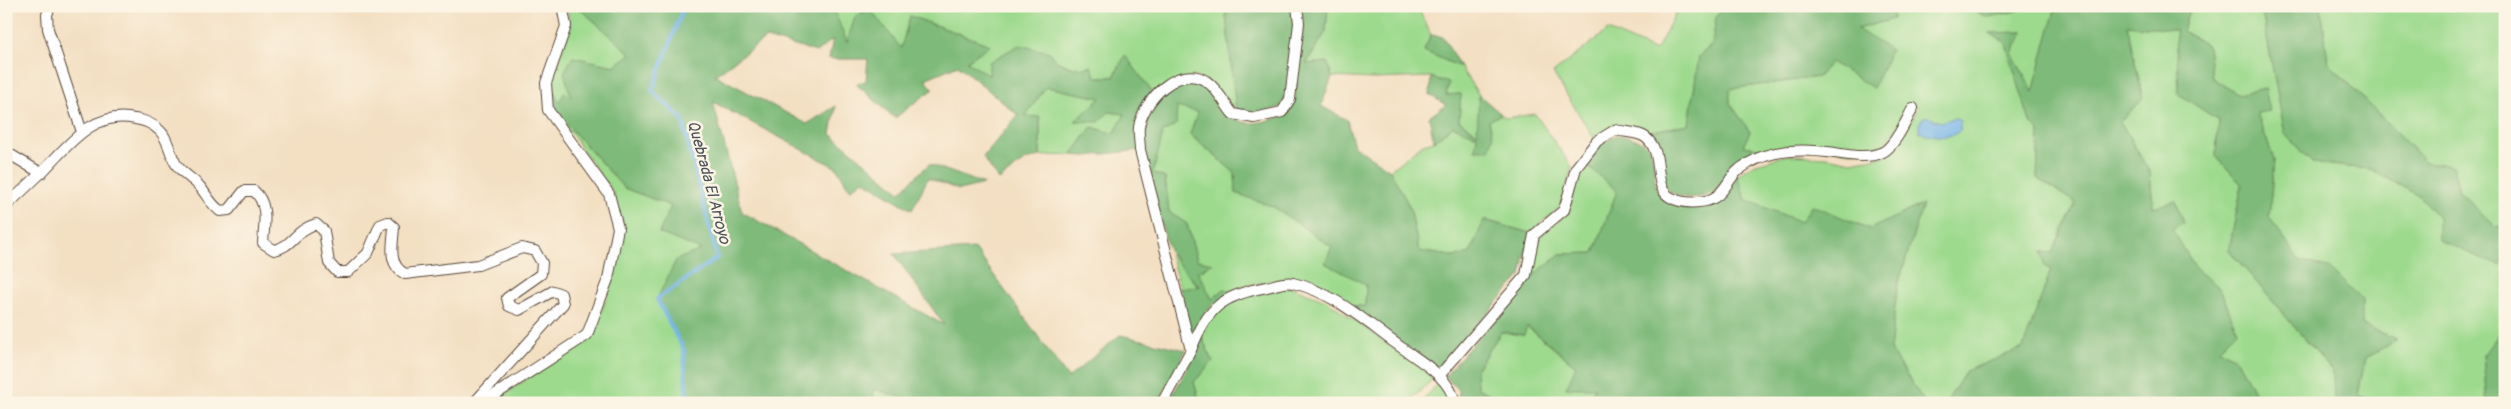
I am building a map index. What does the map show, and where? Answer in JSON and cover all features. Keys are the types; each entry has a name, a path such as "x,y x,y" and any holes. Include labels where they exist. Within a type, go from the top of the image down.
{"street":[{"path":"50,6 47,15 48,30 82,132"},
{"path":"482,403 586,335 608,279 618,228 609,194 548,110 546,83 566,26 562,6"},
{"path":"1191,350 1140,150 1139,127 1146,110 1162,89 1177,78 1193,76 1207,81 1233,114 1254,118 1282,112 1290,99 1299,23 1297,6"},
{"path":"1439,376 1526,275 1534,235 1564,210 1576,168 1597,141 1615,130 1644,136 1656,148 1660,181 1664,192 1672,199 1686,202 1705,201 1717,196 1734,172 1751,161 1787,151 1827,152 1851,157 1884,152 1898,135 1913,108"},
{"path":"6,206 82,132 107,118 124,116 141,120 160,130 176,165 200,187 212,205 220,211 229,210 244,191 254,190 261,197 264,209 264,243 274,250 283,249 304,227 316,224 324,231 329,263 337,272 348,272 368,253 380,225 388,222 394,227 392,260 396,269 405,274 478,265 522,248 535,251 542,263 540,274 507,298 509,306 519,310 553,291 561,294 563,304 474,403"},
{"path":"6,152 41,173"},
{"path":"1162,403 1191,350 1201,325 1217,306 1245,291 1292,282 1329,296 1439,376 1453,392 1455,403"}],"green space":[{"path":"567,6 577,6 632,54 614,66 573,58 571,98 560,103 551,84 570,27"},
{"path":"577,6 832,6 847,42 855,17 869,8 901,48 910,16 990,45 967,61 989,76 989,62 1019,45 1049,52 1057,61 1067,66 1079,68 1091,66 1096,77 1114,77 1125,55 1155,96 1146,110 1140,150 1086,156 1071,155 1092,127 1114,134 1125,114 1109,112 1099,122 1075,121 1101,98 1046,87 1025,116 1040,117 1040,156 1024,161 999,180 983,157 1018,115 958,65 925,79 933,89 895,118 856,84 866,81 868,59 829,59 833,39 817,52 766,38 715,75 807,124 836,106 831,134 900,192 929,164 984,184 959,190 928,178 912,210 863,180 850,190 837,168 713,102 742,212 944,325 894,254 975,249 1068,378 1120,335 1186,350 1158,403 919,403 874,389 873,403 687,403 684,350 657,299 676,260 701,250 659,233 671,206 624,188 553,109 551,84 559,102 564,93 571,97 564,72 573,57 614,66 631,54"},
{"path":"832,6 1225,6 1236,110 1207,81 1193,76 1155,96 1125,56 1114,77 1096,77 1054,60 989,76 967,61 990,45 910,16 901,49 847,43"},
{"path":"1225,6 1292,6 1294,23 1285,98 1279,108 1254,113 1236,110"},
{"path":"1301,6 1328,6 1326,31 1306,64 1327,62 1332,77 1321,106 1347,120 1354,146 1390,170 1410,208 1419,251 1456,257 1470,253 1484,220 1530,233 1521,275 1438,370 1350,306 1365,306 1366,285 1325,263 1332,247 1274,207 1236,193 1235,173 1190,134 1198,112 1177,107 1176,125 1163,132 1153,173 1165,178 1169,212 1187,224 1197,260 1213,263 1198,272 1212,299 1224,289 1233,292 1208,309 1192,335 1180,289 1199,286 1174,258 1168,246 1149,170 1143,136 1145,120 1154,104 1168,90 1184,82 1192,81 1208,89 1226,112 1243,122 1255,123 1285,116 1295,100"},
{"path":"1328,6 1417,6 1431,35 1424,51 1460,67 1479,95 1478,134 1459,120 1461,94 1446,95 1448,83 1431,77 1374,79 1332,77 1327,62 1306,65 1326,31"},
{"path":"1679,6 1724,6 1716,17 1712,45 1699,56 1689,124 1647,132 1614,125 1594,138 1553,73 1608,30 1656,51"},
{"path":"1724,6 1893,6 1893,19 1857,29 1891,50 1873,88 1831,62 1818,77 1730,89 1730,103 1750,132 1743,146 1774,150 1752,156 1736,164 1729,170 1714,192 1709,195 1689,198 1682,197 1667,188 1660,147 1647,132 1689,124 1699,56 1712,45 1716,17"},
{"path":"1893,6 1963,6 1988,17 2017,11 2021,6 2056,6 2033,93 2012,53 2023,32 1990,33 2005,41 2030,122 2039,131 2037,178 2076,203 2052,253 2043,252 2051,270 2023,348 1966,371 1946,403 1925,403 1890,350 1897,288 1923,204 1870,229 1812,206 1801,222 1746,200 1737,176 1753,165 1788,155 1827,157 1851,162 1886,156 1903,137 1918,107 1910,103 1895,132 1881,147 1852,152 1808,146 1785,146 1774,150 1742,146 1750,132 1730,103 1729,89 1818,77 1857,29 1893,19"},
{"path":"1963,6 2021,6 2018,11 1988,17"},
{"path":"2056,6 2190,6 2183,31 2208,46 2212,78 2239,95 2265,89 2270,111 2257,113 2274,160 2269,217 2299,260 2330,269 2362,300 2362,325 2397,339 2365,359 2358,395 2377,403 2339,403 2334,398 2333,372 2229,250 2242,185 2216,156 2218,120 2179,94 2176,30 2127,25 2143,99 2120,121 2150,173 2153,207 2176,201 2183,222 2172,229 2197,270 2220,288 2237,331 2219,349 2237,360 2260,403 1946,403 1966,371 2023,348 2051,270 2044,266 2042,252 2052,253 2076,203 2037,178 2039,131 2030,122 2005,41 1989,33 2023,32 2012,53 2033,92"},
{"path":"2190,6 2261,6 2285,134 2312,163 2369,169 2420,196 2438,217 2500,266 2505,255 2505,326 2483,355 2487,403 2377,403 2358,395 2365,359 2396,340 2362,325 2330,269 2299,260 2269,217 2274,160 2257,113 2265,89 2239,95 2212,78 2208,46 2183,31"},
{"path":"2261,6 2321,6 2328,62 2425,162 2453,166 2459,192 2496,227 2505,225 2505,255 2500,266 2438,240 2438,217 2420,196 2369,169 2312,163 2285,134"},
{"path":"2321,6 2505,6 2505,225 2496,227 2459,192 2453,166 2425,162 2328,62"},
{"path":"2127,25 2177,30 2179,94 2218,120 2216,156 2242,185 2229,250 2333,372 2334,398 2338,403 2260,403 2237,360 2219,349 2237,331 2220,288 2197,271 2171,229 2153,207 2150,173 2120,121 2143,99"},
{"path":"1431,35 1443,37 1460,67 1424,51"},
{"path":"1431,77 1449,83 1446,95 1461,94 1459,120 1477,134 1479,95 1501,114 1489,121 1493,137 1489,150 1475,150 1477,136 1453,126 1434,141 1429,117 1446,105 1430,95"},
{"path":"1046,87 1102,98 1076,121 1109,112 1125,114 1114,134 1092,127 1071,155 1040,156 1040,118 1025,116"},
{"path":"1177,107 1198,111 1190,135 1235,173 1236,193 1274,207 1332,247 1325,263 1366,284 1365,307 1350,306 1331,293 1292,278 1244,286 1212,299 1198,272 1212,263 1197,260 1187,224 1169,212 1165,178 1153,173 1163,132"},
{"path":"553,109 624,188 671,206 702,250 657,299 684,350 687,403 490,403 590,338 613,282 623,229 613,192"},
{"path":"1501,114 1506,118 1535,114 1572,167 1560,207 1530,233 1485,220 1470,253 1456,257 1419,251 1410,208 1390,170 1423,144 1434,141 1453,126 1477,136 1493,137 1489,121"},
{"path":"1616,135 1635,139 1647,146 1652,155 1657,190 1665,200 1681,206 1699,207 1716,202 1724,196 1737,176 1746,200 1801,222 1812,205 1870,229 1923,204 1897,288 1890,350 1925,403 1833,403 1827,399 1826,403 1587,403 1595,388 1566,388 1576,366 1527,326 1524,335 1501,332 1476,369 1477,388 1490,394 1484,403 1460,403 1458,390 1445,376 1529,279 1560,254 1594,253 1617,191 1585,164 1600,145"},
{"path":"1585,164 1617,191 1594,253 1560,254 1529,279 1538,238 1568,213 1580,170"},
{"path":"1170,253 1199,287 1180,289"},
{"path":"1291,287 1326,300 1432,376 1431,381 1407,403 1200,403 1194,382 1213,361 1201,336 1207,323 1226,305 1251,295"},
{"path":"1526,326 1576,366 1595,388 1587,403 1484,403 1489,394 1477,388 1476,370 1501,332 1524,335"},
{"path":"2505,326 2505,403 2487,403 2483,355"},
{"path":"1201,336 1213,361 1194,382 1200,403 1168,403 1196,353"},
{"path":"1439,382 1449,394 1451,403 1421,403"},
{"path":"873,389 919,402 873,403"}],"water":[{"path":"1926,116 1940,122 1954,118 1960,121 1960,130 1947,136 1935,136 1920,132 1920,123"}],"waterway":[{"name":"Quebrada El Arroyo","path":"684,6 652,91 682,119 717,258 657,299 684,350 687,403"}]}
